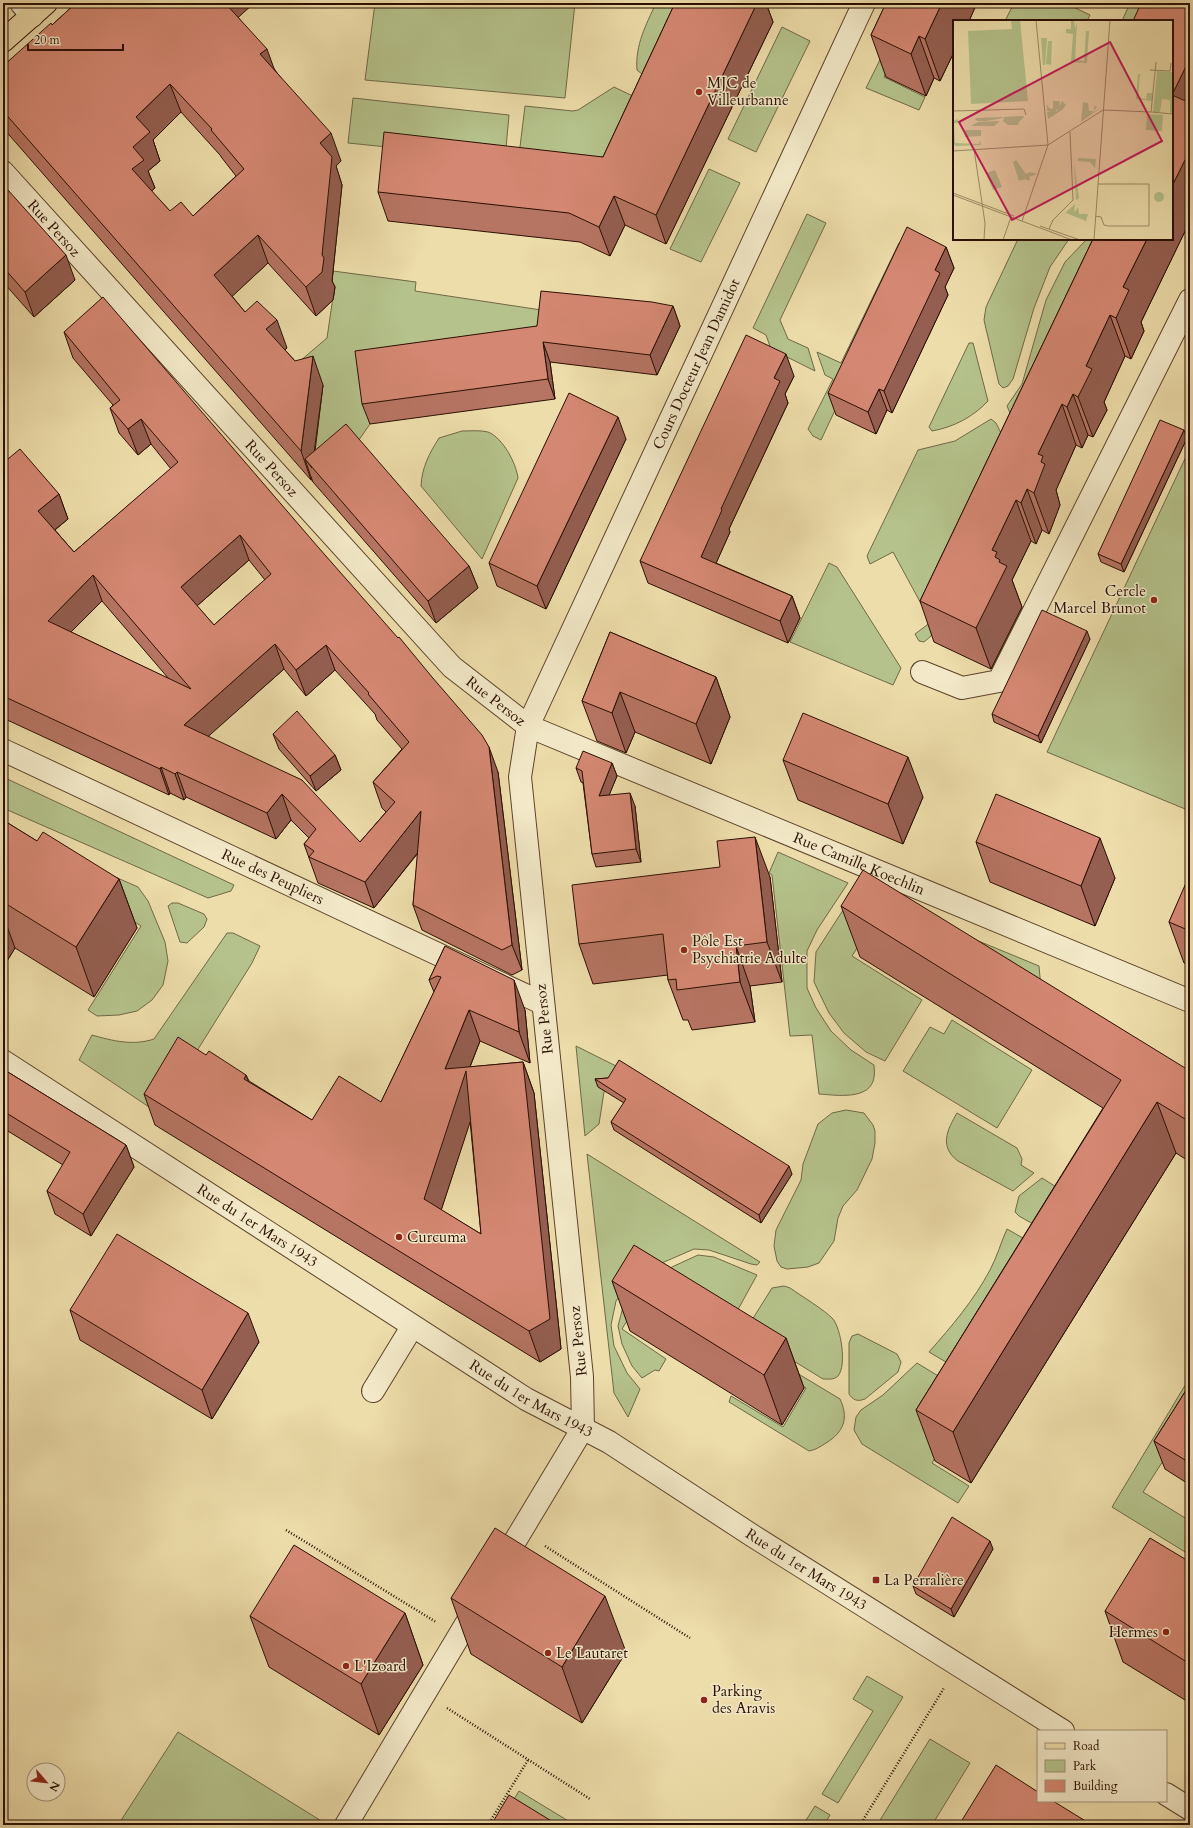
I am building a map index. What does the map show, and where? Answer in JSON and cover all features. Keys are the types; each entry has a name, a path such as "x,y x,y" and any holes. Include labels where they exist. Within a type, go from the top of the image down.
{"main road":[{"path":"3,41 33,7"}],"street":[{"name":"Cours Docteur Jean Damidot","path":"528,726 854,26 863,3"},
{"name":"Rue Persoz","path":"3,172 452,667 528,726 520,777 542,1003 582,1377 583,1428"},
{"path":"922,672 962,688 999,681 1190,300"},
{"name":"Rue Camille Koechlin","path":"528,726 1190,1001"},
{"name":"Rue des Peupliers","path":"3,750 542,1003"},
{"name":"Rue du 1er Mars 1943","path":"3,1062 412,1327 526,1399 609,1442 753,1536 1061,1730"},
{"path":"373,1391 412,1327"},
{"path":"346,1825 583,1428"},
{"path":"1167,1795 1190,1809"}],"path":[{"path":"286,1530 459,1636"},
{"path":"521,1531 690,1638"},
{"path":"860,1825 958,1665"},
{"path":"424,1694 590,1799"},
{"path":"488,1825 528,1760"}],"green space":[{"path":"375,3 575,3 565,98 365,80"},
{"path":"656,3 677,3 643,75 637,70 639,44"},
{"path":"908,3 919,3 884,77 925,97 919,110 866,88"},
{"path":"1014,3 1065,3 1090,15 1088,20 1006,20"},
{"path":"1130,3 1170,3 1162,20 1122,20"},
{"path":"782,27 810,41 756,152 728,139"},
{"path":"614,87 637,98 602,171 518,163 525,106 573,111 578,110"},
{"path":"353,98 509,115 505,159 348,143"},
{"path":"709,169 740,183 701,262 670,249"},
{"path":"807,214 826,223 780,320 788,339 808,348 815,371 771,349 766,335 753,328"},
{"path":"1018,240 1068,240 1050,267 1034,308 1013,379 1008,386 1003,388 999,384 984,320 986,307"},
{"path":"1086,240 1121,240 1018,432 1007,406 1022,384 1046,300 1065,262"},
{"path":"899,243 911,249 821,440 813,436 808,429 833,379 825,375 817,352 841,363"},
{"path":"333,271 416,282 415,291 548,311 548,345 363,371 370,424 354,447 313,482 311,480 323,385 279,379 327,338 334,290 332,284"},
{"path":"969,343 973,343 988,401 976,412 963,420 948,427 932,431 929,427"},
{"path":"991,419 996,423 1003,437 1021,450 931,636 924,642 919,641 915,634 931,622 893,552 870,564 867,556 918,450 955,441"},
{"path":"462,431 485,431 494,435 504,445 512,458 518,478 482,559 421,486 427,461 439,438"},
{"name":"Cercle Marcel Brunot","path":"1190,448 1190,811 1047,752"},
{"path":"829,563 837,567 901,668 893,685 790,642"},
{"path":"3,777 234,885 231,891 208,898 3,808"},
{"path":"778,852 848,883 817,930 807,951 807,988 816,1008 831,1031 851,1050 874,1065 874,1076 871,1085 866,1090 859,1093 851,1095 819,1094 812,1035 790,1036 772,875 769,873"},
{"path":"63,854 138,887 148,901 165,942 168,961 163,985 152,1000 137,1011 119,1015 97,1016 88,1010 141,926 65,877"},
{"path":"172,903 178,903 204,914 207,919 204,927 187,943 180,942 168,906"},
{"path":"845,907 877,916 852,956 922,1000 885,1061 866,1052 844,1033 829,1013 814,982 816,952"},
{"path":"947,928 1039,966 1041,988"},
{"path":"227,933 233,933 260,946 252,963 158,1113 79,1060 92,1035 123,1042 138,1042 154,1039"},
{"path":"952,1020 1032,1070 997,1128 903,1071 930,1027 944,1034"},
{"path":"576,1046 620,1068 604,1092 599,1124 585,1136"},
{"path":"846,1110 864,1113 873,1125 875,1131 875,1143 872,1159 857,1190 843,1206 838,1218 834,1241 819,1263 808,1267 787,1269 781,1267 777,1261 774,1246 776,1230 801,1180 803,1164 818,1124 832,1113"},
{"path":"957,1113 1017,1148 1022,1159 1021,1165 1034,1173 1013,1191 958,1161 948,1150 947,1144 948,1132"},
{"path":"587,1154 760,1262 757,1265 751,1264 709,1250 694,1249 655,1266 631,1281 616,1301 611,1325 614,1346 627,1373 640,1389 628,1417 614,1393"},
{"path":"1042,1178 1088,1207 1052,1235 1019,1216 1015,1212 1019,1196"},
{"path":"1007,1229 1058,1258 966,1374 929,1352 954,1323 984,1281"},
{"path":"698,1255 714,1257 757,1275 730,1324 647,1288 622,1329 666,1359 659,1371 655,1370 642,1378 632,1366 622,1344 618,1326 624,1303 635,1284"},
{"path":"784,1286 790,1288 830,1316 836,1324 842,1347 842,1364 841,1371 835,1378 823,1379 745,1331 772,1288"},
{"path":"858,1334 897,1354 901,1362 898,1372 865,1399 860,1400 852,1398 849,1394 849,1343 852,1336"},
{"path":"777,1361 840,1399 844,1412 843,1424 837,1434 822,1446 809,1451 729,1402 731,1396 783,1427 806,1388 773,1367"},
{"path":"917,1363 958,1388 961,1415 932,1463 969,1486 958,1503 862,1444 854,1430 856,1417 861,1410 883,1395"},
{"path":"1190,1377 1190,1419 1143,1492 1190,1521 1190,1555 1112,1507"},
{"path":"867,1676 903,1697 838,1803 822,1794 873,1711 853,1699"},
{"path":"178,1732 323,1822 321,1825 118,1825"},
{"path":"930,1739 970,1763 932,1825 877,1825"},
{"path":"519,1791 575,1825 498,1825"},
{"path":"815,1806 830,1815 824,1825 803,1825"}],"building":[{"path":"76,3 225,3 267,49 260,54 331,133 320,143 332,157 322,255 324,258 322,272 306,287 258,235 214,275 245,312 257,301 277,320 266,329 295,361 313,356 301,451 3,111 3,66 51,23 52,25","holes":["170,84 212,129 211,130 244,169 193,216 181,202 170,211 132,169 144,160 133,147 150,132 136,117"]},
{"path":"675,3 757,3 656,215 614,196 599,227 569,213 378,192 384,132 603,157"},
{"path":"886,3 942,3 925,39 919,36 911,54 871,35"},
{"path":"1141,3 1190,3 1190,58 1173,93 1173,20 1133,20"},
{"path":"1173,95 1190,103 1190,160 1186,158 1173,184"},
{"path":"8,190 66,255 25,292 3,267 3,194"},
{"path":"907,227 946,247 935,270 940,273 884,391 879,389 868,412 828,393"},
{"path":"1093,240 1146,240 1123,287 1129,290 1116,318 1110,315 1086,366 1092,369 1078,397 1073,394 1067,407 1062,404 1038,454 1043,456 1041,462 1045,464 1034,493 1027,489 1021,503 1016,500 992,550 997,552 995,557 1000,560 999,562 1007,566 976,628 920,601"},
{"path":"541,291 652,302 673,306 650,355 543,342 548,379 362,404 355,351 537,326"},
{"path":"103,297 318,547 398,638 399,637 482,735 489,747 512,945 502,950 413,905 421,811 365,882 309,857 314,851 304,844 316,829 282,794 267,813 177,772 175,774 161,767 160,769 3,696 3,474 5,473 3,471 3,463 20,449 59,494 38,511 74,552 178,462 141,419 128,429 110,408 120,400 64,332","holes":["240,535 271,574 214,625 181,587","93,575 191,689 48,621","275,644 296,670 326,645 369,693 368,694 409,742 373,782 395,802 360,842 302,780 184,725"]},
{"path":"746,335 786,354 774,378 780,381 721,509 722,510 701,557 792,596 780,621 640,561"},
{"path":"569,393 618,417 537,586 489,563"},
{"path":"1160,420 1184,430 1121,564 1098,554"},
{"path":"346,424 469,566 428,601 305,459"},
{"path":"1042,610 1087,631 1038,736 992,714"},
{"path":"610,632 716,677 696,724 620,692 612,713 582,701"},
{"path":"297,711 335,755 310,776 273,734"},
{"path":"803,713 908,757 888,804 783,760"},
{"path":"583,751 612,763 599,796 630,793 636,849 592,854 582,771 576,768"},
{"path":"996,794 1100,838 1081,886 976,842"},
{"path":"3,820 37,841 43,832 119,879 76,947 3,902"},
{"path":"755,837 767,942 736,946 740,982 677,990 676,979 668,980 663,934 579,944 572,885 720,867 717,841"},
{"path":"863,870 1190,1071 1190,1122 1157,1102 953,1432 916,1410 1121,1080 841,906"},
{"path":"1190,876 1190,931 1169,922"},
{"path":"445,946 514,980 519,1032 469,1010 445,1069 523,1062 550,1319 529,1331 144,1094 178,1037 206,1055 209,1051 246,1075 244,1079 312,1120 339,1076 381,1102 441,977 437,976 429,980","holes":["466,1071 481,1234 424,1199"]},
{"path":"619,1060 789,1166 759,1215 611,1122 626,1099 595,1079 608,1078"},
{"path":"3,1069 126,1145 83,1214 47,1191 70,1152 3,1111"},
{"path":"117,1234 248,1313 202,1390 70,1310"},
{"path":"634,1245 786,1338 764,1375 612,1281"},
{"path":"1190,1384 1190,1463 1154,1441"},
{"path":"952,1517 990,1541 951,1609 913,1586"},
{"path":"495,1528 605,1596 562,1667 451,1598"},
{"path":"1150,1538 1190,1562 1190,1664 1105,1611"},
{"path":"294,1545 405,1613 361,1684 250,1616"},
{"path":"996,1765 1037,1791 1037,1802 1055,1802 1092,1825 959,1825"},
{"path":"509,1795 558,1825 491,1825"}],"place":[{"name":"MJC de Villeurbanne","path":"699,92"},
{"name":"Cercle Marcel Brunot","path":"1154,600"},
{"name":"Pôle Est Psychiatrie Adulte","path":"684,950"},
{"name":"Curcuma","path":"399,1237"},
{"name":"La Perralière","path":"876,1580"},
{"name":"Hermes","path":"1166,1632"},
{"name":"Le Lautaret","path":"548,1653"},
{"name":"L'Izoard","path":"346,1666"},
{"name":"Parking des Aravis","path":"704,1700"}]}
